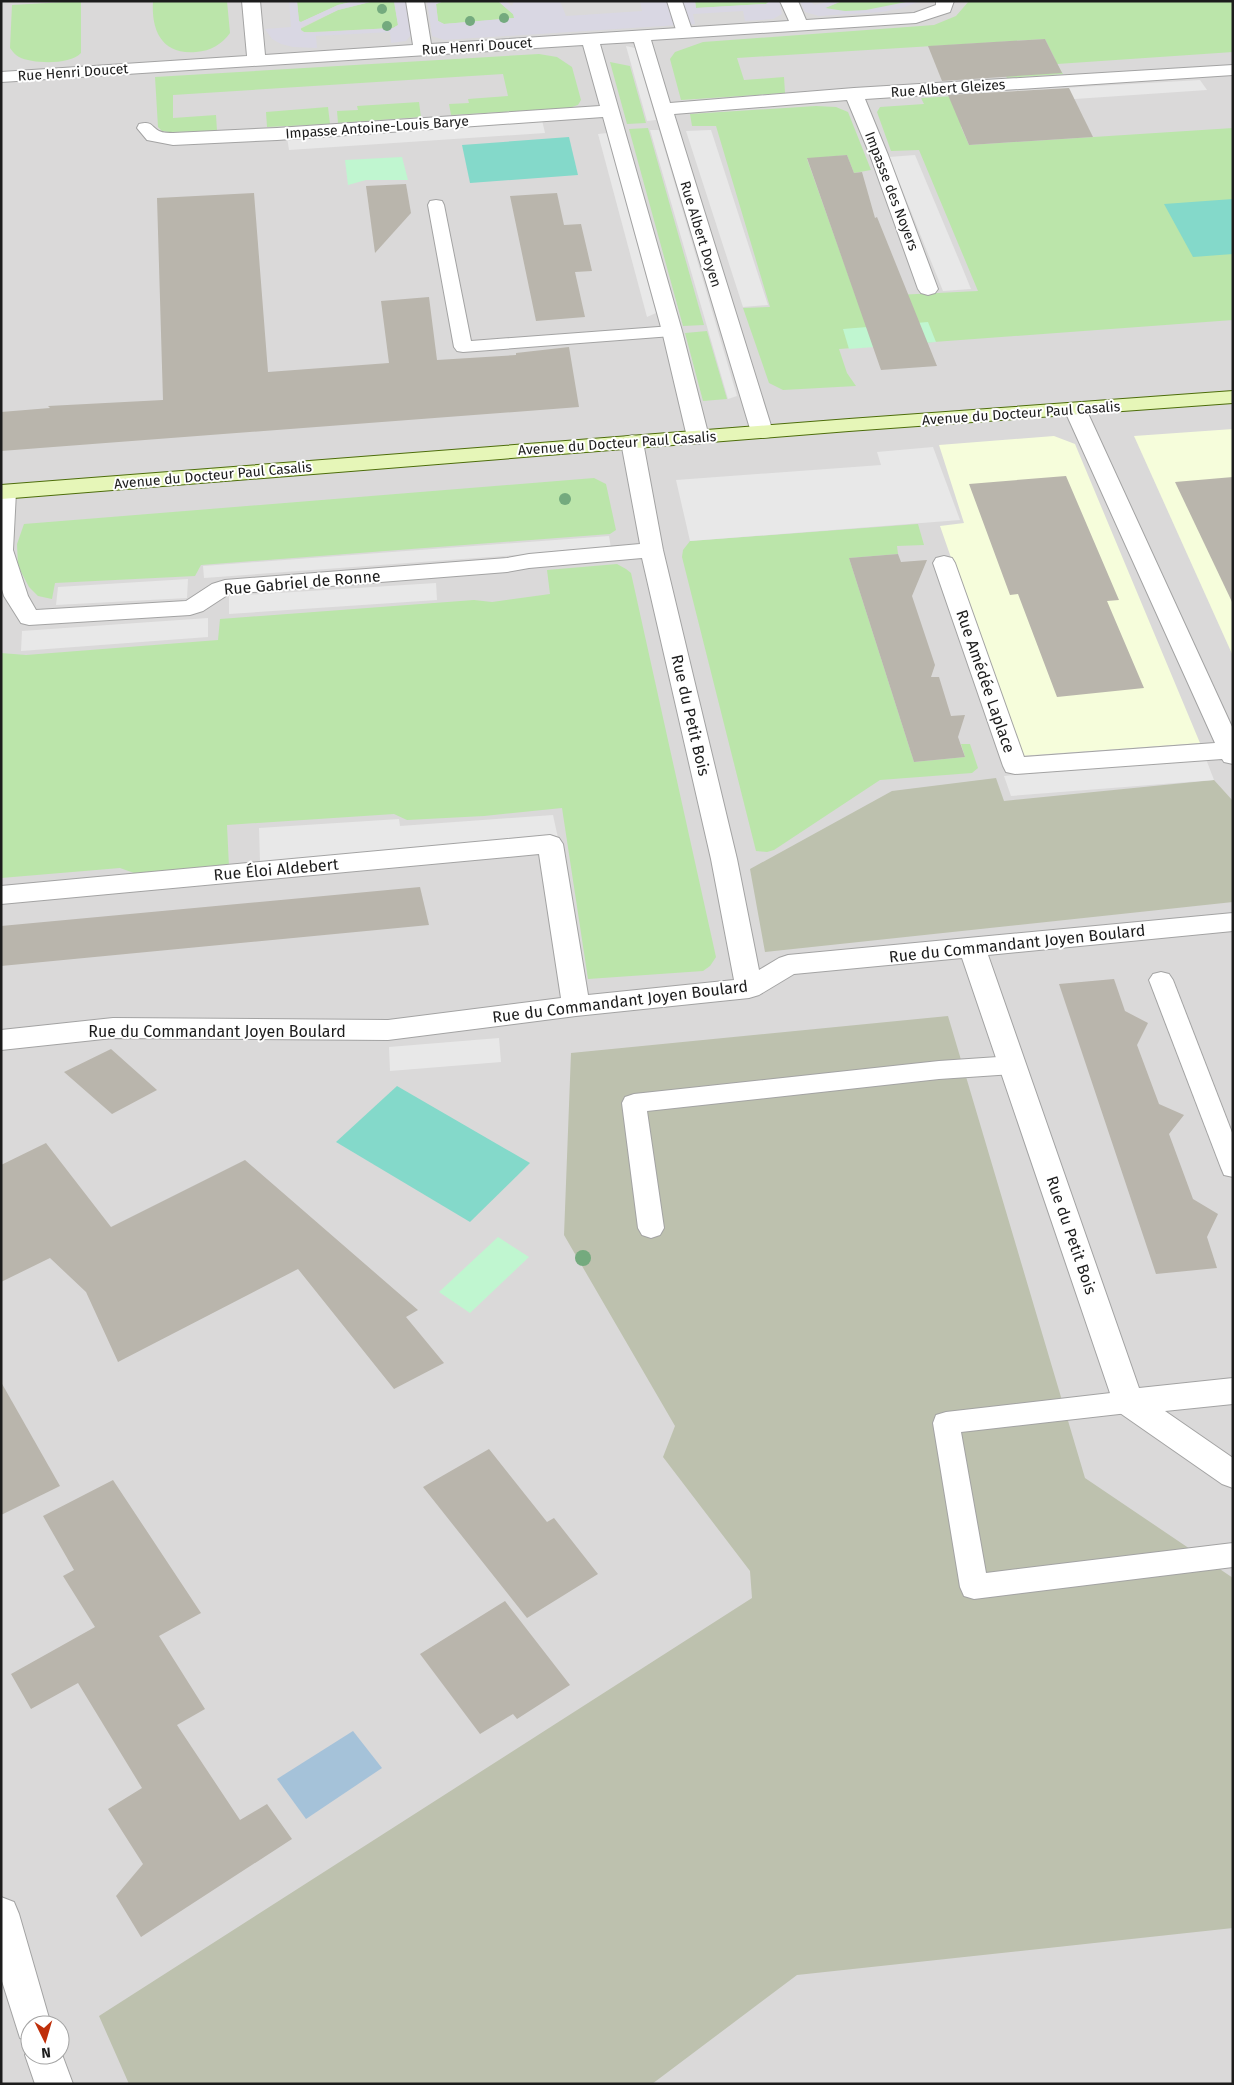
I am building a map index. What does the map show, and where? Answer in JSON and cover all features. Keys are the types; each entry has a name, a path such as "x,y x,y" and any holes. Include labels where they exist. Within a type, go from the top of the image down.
{"street":[{"path":"251,1 256,60"},
{"path":"415,1 423,50"},
{"path":"789,1 800,26"},
{"name":"Rue Henri Doucet","path":"1,77 118,64 256,60 916,18 944,8 945,1"},
{"name":"Rue Albert Doyen","path":"642,36 762,432"},
{"path":"590,39 672,331 698,437"},
{"name":"Rue Albert Gleizes","path":"663,109 854,94 1233,70"},
{"name":"Impasse des Noyers","path":"854,94 880,155 928,289"},
{"name":"Impasse Antoine-Louis Barye","path":"146,128 154,136 173,139 287,134 611,111"},
{"name":"Avenue du Docteur Paul Casalis","path":"3,492 1233,397"},
{"name":"Rue Amédée Laplace","path":"944,563 1015,766 1231,753 1075,409"},
{"name":"Rue du Petit Bois","path":"632,442 652,550 724,859 749,988"},
{"name":"Rue Gabriel de Ronne","path":"3,492 2,550 16,596 30,618 190,608 204,602 215,590 225,587 507,565 538,560 652,550"},
{"name":"Rue Éloi Aldebert","path":"1,895 550,844 576,1006"},
{"name":"Rue du Commandant Joyen Boulard","path":"1,1040 113,1028 388,1030 576,1006 749,988 788,965 1233,922"},
{"name":"Rue du Petit Bois","path":"972,948 1128,1402"},
{"path":"1128,1402 1233,1391"},
{"path":"1128,1402 1233,1475"},
{"path":"1,1914 30,2015"},
{"path":"47,2065 54,2084"}],"lane":[{"path":"674,1 684,33"},
{"path":"436,205 463,347 672,331"},
{"path":"1161,980 1233,1168"},
{"path":"651,1228 634,1103 939,1070 1013,1065"},
{"path":"1128,1402 946,1423 974,1587 1233,1555"}],"shaded area":[{"path":"1,1 1233,1 1233,2084 1,2084"},
{"path":"289,1 297,1 299,21 301,22 338,5 355,1 374,1 338,10 301,27 301,31 307,33 393,28 398,25 394,1 406,1 411,35 406,41 391,43 390,32 316,36 317,48 293,47 281,44 272,39 265,29 291,27"},
{"path":"427,1 444,1 436,4 438,21 444,24 514,18 513,14 498,1 505,1 512,6 514,1 560,1 566,16 642,11 640,1 695,1 696,8 766,4 770,1 779,1 782,14 773,19 745,21 743,11 693,14 695,24 444,40 432,36"},
{"path":"800,1 809,1 815,5 830,1 842,1 825,8 845,11 866,10 911,1 921,1 902,8 882,12 819,16 805,12"},
{"path":"626,46 635,48 656,120 647,121"},
{"path":"1200,80 1207,90 1001,104 995,92"},
{"path":"542,120 545,133 289,150 287,137"},
{"path":"650,130 659,130 737,396 728,399"},
{"path":"711,130 768,305 743,307 686,131"},
{"path":"607,133 656,313 647,317 598,134"},
{"path":"569,137 578,175 470,183 462,145"},
{"path":"915,155 971,289 943,291 889,157"},
{"path":"402,157 408,180 366,180 348,185 345,160"},
{"path":"1233,199 1233,254 1193,257 1164,204"},
{"path":"928,322 936,342 849,349 843,329"},
{"path":"1233,429 1233,656 1134,436"},
{"path":"1054,436 1075,444 1200,743 1020,756 940,526 964,523 939,445"},
{"path":"933,447 960,520 690,541 676,480 881,465 877,452"},
{"path":"609,536 611,548 204,578 203,566"},
{"path":"188,579 187,598 56,605 58,587"},
{"path":"436,583 437,600 229,614 229,596"},
{"path":"208,618 208,637 21,651 22,631"},
{"path":"1206,759 1214,780 1011,796 1004,776"},
{"path":"996,778 1004,801 1214,780 1233,801 1233,902 765,952 750,869 892,791"},
{"path":"553,815 558,838 260,862 259,828 399,819 400,826"},
{"path":"948,1016 1085,1478 1233,1578 1233,1928 797,1975 652,2084 129,2084 99,2016 752,1598 750,1571 663,1457 675,1426 564,1235 571,1053"},
{"path":"499,1038 501,1062 390,1071 389,1047"},
{"path":"397,1086 530,1163 470,1222 336,1142"},
{"path":"498,1237 529,1257 470,1313 439,1292"},
{"path":"353,1731 382,1768 306,1819 277,1779"}],"green space":[{"path":"81,1 81,53 76,57 69,60 51,62 33,61 18,56 10,48 12,5"},
{"path":"153,1 227,1 230,33 220,44 207,50 185,52 175,50 161,39 157,32 154,22"},
{"path":"297,1 355,1 338,5 299,22"},
{"path":"374,1 394,1 398,25 393,28 313,32 304,32 300,29 338,10"},
{"path":"444,1 498,1 515,18 444,24 438,21 436,4"},
{"path":"695,1 770,1 766,4 696,8"},
{"path":"842,1 911,1 892,7 868,11 844,11 825,8"},
{"path":"969,1 1233,1 1233,52 1057,64 1063,74 1007,78 1001,67 1055,59 1045,39 737,58 744,80 784,77 785,93 681,100 670,59 675,52 703,42 934,25 956,16"},
{"path":"539,54 557,57 572,67 581,100 578,105 569,108 451,115 449,104 469,103 468,99 508,96 503,74 173,95 173,118 216,115 217,131 169,132 162,131 158,127 155,77"},
{"path":"610,62 630,66 646,123 627,124"},
{"path":"974,95 961,127 969,145 1233,128 1233,320 839,349 847,373 856,386 783,390 769,383 743,308 770,307 716,126 692,126 690,114 816,106 836,107 848,112 871,170 854,173 847,155 807,159 856,297 978,291 919,150 891,151 877,112 880,107 924,104 921,98"},
{"path":"419,102 421,117 338,123 337,111 358,110 357,106"},
{"path":"328,107 330,124 267,127 266,112"},
{"path":"648,128 704,325 683,326 629,129"},
{"path":"707,331 727,399 703,401 685,333"},
{"path":"594,478 606,484 616,530 610,534 201,565 195,576 55,583 52,599 38,596 29,587 18,566 17,544 24,524"},
{"path":"918,524 924,545 897,546 898,554 849,558 914,762 965,757 961,744 970,744 978,768 972,773 880,780 774,850 767,852 756,851 682,557 683,550 690,541"},
{"path":"617,564 631,573 716,957 710,966 703,971 588,979 562,808 484,816 407,820 394,814 227,825 229,867 134,873 120,868 1,878 1,653 26,655 218,640 220,619 474,600 492,602 550,594 547,570"}],"building":[{"path":"1045,39 1062,73 942,81 928,46"},
{"path":"1069,88 1093,137 969,145 948,95"},
{"path":"847,155 854,173 862,172 875,218 877,217 937,366 881,370 807,158"},
{"path":"406,184 411,213 375,253 366,186"},
{"path":"254,193 268,372 389,363 381,301 429,297 437,360 516,355 516,353 569,347 579,407 1,451 1,412 50,408 48,406 163,400 157,198"},
{"path":"557,193 564,225 581,224 592,271 575,272 585,317 536,321 510,196"},
{"path":"1066,476 1119,600 1107,601 1144,688 1057,697 1018,594 1010,595 969,484"},
{"path":"1233,477 1233,604 1175,482"},
{"path":"898,554 901,562 927,560 912,596 935,665 931,677 939,677 951,716 965,715 958,737 965,757 914,762 849,558"},
{"path":"420,887 429,925 1,966 1,926"},
{"path":"1114,979 1125,1011 1148,1023 1137,1045 1159,1104 1184,1115 1169,1134 1193,1199 1218,1214 1207,1237 1217,1268 1156,1274 1059,984"},
{"path":"111,1049 157,1090 112,1114 64,1072"},
{"path":"46,1143 111,1227 245,1160 418,1310 406,1317 444,1363 394,1389 298,1269 118,1362 86,1292 50,1258 1,1282 1,1165"},
{"path":"1,1382 60,1486 1,1515"},
{"path":"489,1449 547,1522 554,1518 598,1574 527,1618 423,1487"},
{"path":"113,1480 201,1613 159,1636 205,1709 177,1725 240,1820 267,1804 292,1839 141,1937 116,1896 143,1864 108,1809 142,1788 78,1683 31,1709 11,1674 95,1627 63,1576 74,1570 43,1516"},
{"path":"505,1601 570,1685 517,1719 513,1714 480,1734 420,1654"}]}
